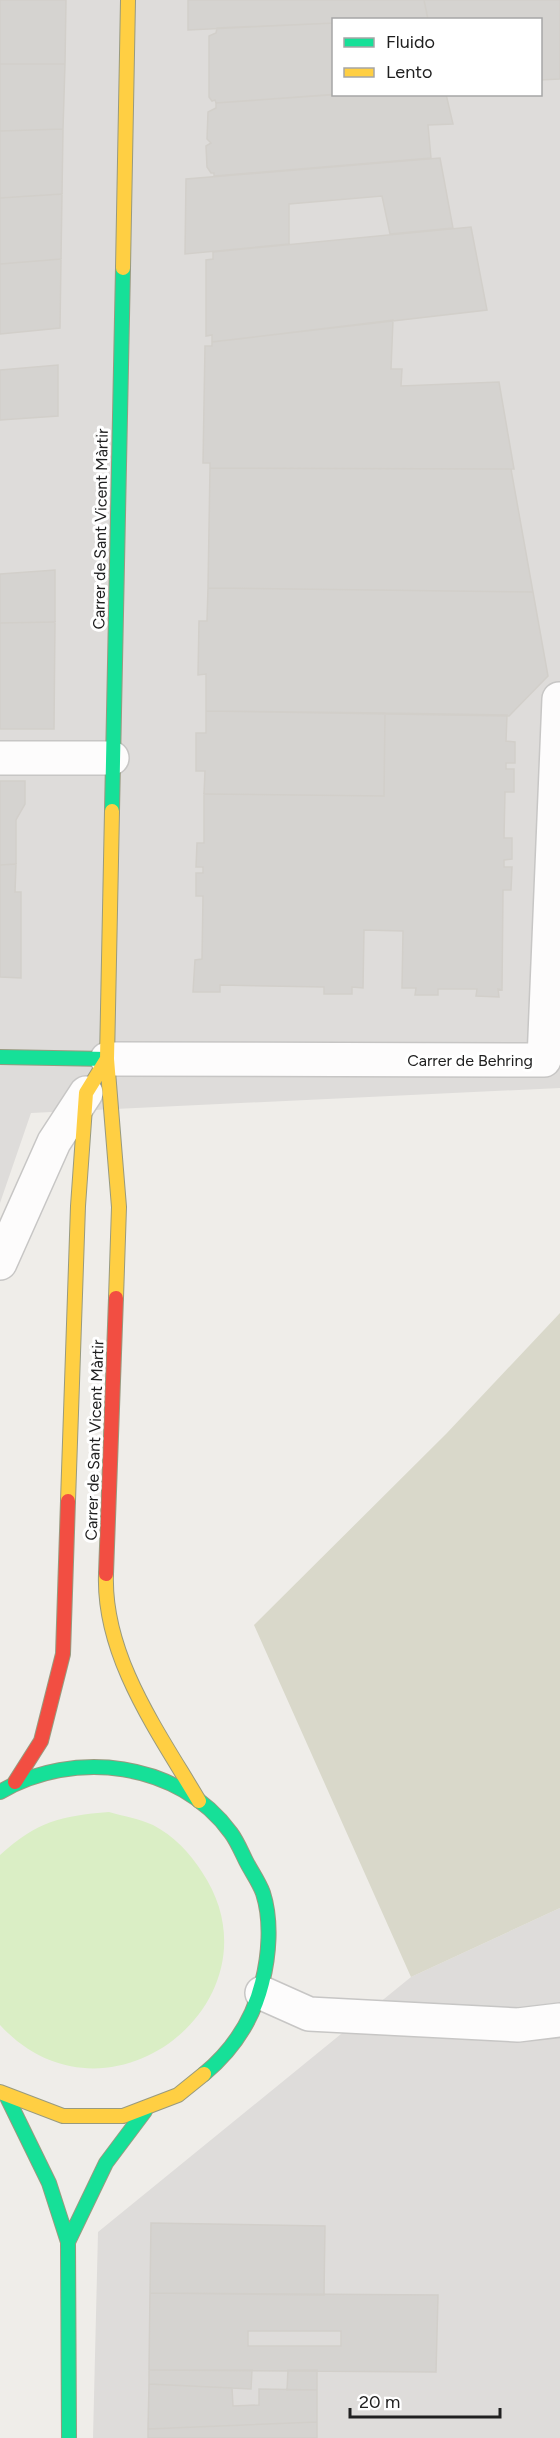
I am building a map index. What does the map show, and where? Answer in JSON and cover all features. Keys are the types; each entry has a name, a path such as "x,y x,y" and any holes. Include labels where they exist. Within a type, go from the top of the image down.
{"main road":[{"name":"Carrer de Sant Vicent Màrtir","path":"128,0 107,1059 118,1207 105,1590 115,1636 134,1691 159,1738 199,1800"},
{"path":"0,1057 107,1059"},
{"name":"Carrer de Sant Vicent Màrtir","path":"15,1782 41,1741 63,1654 78,1206 86,1093 107,1059"},
{"path":"0,1792 15,1782 61,1767 110,1766 157,1777 199,1800 222,1821 241,1846 256,1873 266,1902 269,1932 268,1964 262,1993 244,2033 219,2066 184,2092 145,2110 110,2118 75,2118 40,2110 3,2094"},
{"path":"3,2094 49,2183 68,2242 69,2438"},
{"path":"68,2242 106,2163 145,2110"}],"street":[{"name":"Carrer de Behring","path":"107,1059 544,1060 559,699"},
{"path":"0,758 112,758"},
{"path":"0,1263 54,1142 86,1093"},
{"path":"262,1993 309,2014 518,2025 560,2020"}],"shaded area":[{"path":"0,0 560,0 560,1088 31,1113 0,1203"},
{"path":"560,1313 560,1908 411,1977 254,1625 446,1434"},
{"path":"560,1908 560,2438 93,2438 98,2232 411,1977"}],"green space":[{"path":"109,1812 143,1821 161,1829 187,1852 197,1865 222,1920 221,1966 204,2007 173,2040 134,2061 89,2068 43,2057 0,2025 0,1855 26,1834 50,1822"}],"building":[{"path":"0,0 66,0 65,64 0,64"},
{"path":"188,0 424,0 428,18 332,18 332,23 188,30"},
{"path":"424,0 560,0 560,79 542,80 542,18 428,18"},
{"path":"332,23 332,94 216,103 215,100 212,101 209,97 209,36 216,33 217,28"},
{"path":"0,64 65,64 63,129 0,131"},
{"path":"330,95 446,96 453,124 428,125 431,158 214,176 214,173 211,173 207,167 206,146 211,143 207,139 208,112 216,108 216,103"},
{"path":"63,129 62,194 0,198 0,131"},
{"path":"440,158 453,228 390,234 382,196 289,204 289,244 185,254 186,179"},
{"path":"62,194 61,259 0,264 0,198"},
{"path":"471,227 487,310 212,342 212,335 206,336 206,260 213,259 213,252"},
{"path":"61,259 60,328 0,334 0,264"},
{"path":"393,320 391,369 402,369 401,386 499,382 514,469 210,468 210,463 203,463 205,346 212,346 212,342"},
{"path":"58,365 58,416 0,420 0,370"},
{"path":"210,468 511,469 533,592 208,588"},
{"path":"55,570 55,622 0,623 0,574"},
{"path":"208,588 533,592 548,676 509,716 206,711 206,674 198,675 199,621 207,621"},
{"path":"55,622 54,729 0,729 0,623"},
{"path":"206,711 385,713 384,796 204,794 205,771 196,771 196,733 206,733"},
{"path":"385,713 507,715 506,741 515,742 515,763 506,763 506,769 514,769 514,792 505,792 504,838 512,838 512,859 504,860 504,867 512,867 511,890 503,890 502,990 498,989 499,997 476,996 477,989 438,989 438,995 415,995 416,988 402,988 403,931 364,930 363,988 352,987 352,994 324,994 324,987 220,985 220,992 193,992 195,960 202,959 203,896 196,896 196,873 203,873 203,867 196,867 197,843 204,843 204,794 384,796"},
{"path":"0,781 25,781 25,804 16,820 16,864 0,865"},
{"path":"16,864 15,892 21,892 21,978 0,977 0,865"},
{"path":"151,2223 325,2226 324,2295 150,2293"},
{"path":"150,2293 438,2295 436,2372 149,2370","holes":["248,2331 341,2331 341,2346 248,2346"]},
{"path":"149,2370 252,2370 251,2389 149,2384"},
{"path":"288,2370 317,2370 317,2390 287,2390"},
{"path":"149,2384 232,2388 233,2406 259,2405 259,2389 317,2390 317,2422 148,2429"},
{"path":"317,2422 317,2438 148,2438 148,2429"}],"traffic: fast":[{"path":"112,811 123,268"},
{"path":"0,1057 107,1059"},
{"path":"0,1792 29,1778 60,1770 91,1767 123,1769 154,1777 183,1790 209,1809 231,1833 263,1893 268,1915 268,1950 262,1983 247,2021 233,2044 204,2074"},
{"path":"7,2097 49,2183 68,2242 69,2438"},
{"path":"68,2242 106,2163 145,2111"}],"traffic: slow":[{"path":"123,268 128,0"},
{"path":"112,811 107,1059 119,1207 116,1298"},
{"path":"68,1501 78,1206 86,1093 107,1059"},
{"path":"106,1574 107,1605 124,1664 151,1721 199,1801"},
{"path":"0,2092 63,2116 123,2116 178,2095 204,2074"}],"traffic: jam":[{"path":"106,1574 116,1298"},
{"path":"15,1782 41,1741 63,1654 68,1501"}]}
